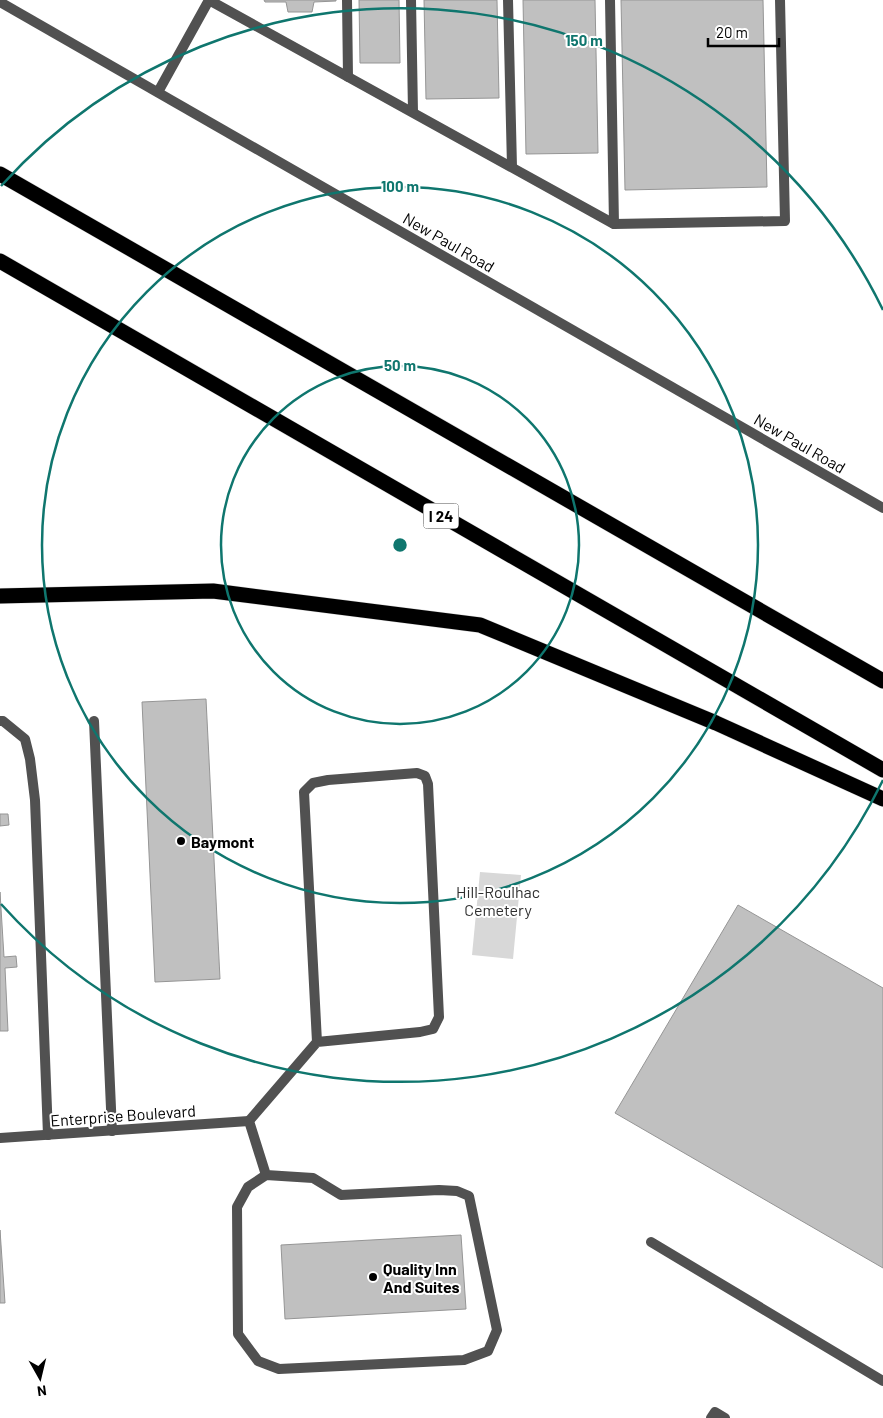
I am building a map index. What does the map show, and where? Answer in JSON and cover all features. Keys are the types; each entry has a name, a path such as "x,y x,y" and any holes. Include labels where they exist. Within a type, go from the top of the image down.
{"highway":[{"path":"0,174 883,681"},
{"name":"I 24","path":"0,261 883,770"},
{"path":"0,596 213,590 480,625 716,723 883,799"}],"street":[{"path":"158,92 209,0 614,224 785,221 780,0"},
{"path":"347,0 348,77"},
{"path":"411,0 413,112"},
{"path":"508,0 512,167"},
{"path":"610,0 614,224"},
{"name":"New Paul Road","path":"0,2 883,508"},
{"path":"0,721 3,721 25,739 30,759 35,800 48,1135"},
{"path":"94,722 112,1130"},
{"path":"266,1176 249,1121 316,1042 304,792 313,783 328,780 417,773 425,776 428,784 439,1017 433,1028 420,1032 316,1042"},
{"name":"Enterprise Boulevard","path":"0,1138 249,1121"},
{"path":"266,1176 313,1178 341,1195 439,1190 457,1192 469,1196 497,1330 488,1351 464,1360 279,1369 258,1361 238,1334 237,1207 248,1187 266,1176"},
{"path":"651,1242 883,1382"},
{"path":"711,1418 715,1412 726,1418"}],"green space":[{"name":"Hill-Roulhac Cemetery","path":"480,872 521,875 513,959 472,955"}],"building":[{"path":"264,0 336,1 314,2 312,12 288,12 286,2 265,2"},
{"path":"359,0 399,0 400,63 360,63"},
{"path":"424,0 497,0 499,98 426,99"},
{"path":"523,0 595,0 598,153 526,154"},
{"path":"621,0 763,0 767,187 625,190"},
{"name":"Baymont","path":"206,699 220,979 155,982 142,702"},
{"path":"0,814 8,814 9,825 0,826"},
{"path":"0,892 4,957 16,956 17,967 5,968 8,1031 0,1031"},
{"path":"738,905 883,988 883,1268 615,1113"},
{"path":"0,1230 5,1303 0,1303"},
{"name":"Quality Inn And Suites","path":"461,1235 466,1309 285,1319 281,1245"}],"place":[{"name":"Baymont","path":"181,841"},
{"name":"Quality Inn And Suites","path":"373,1277"}]}
